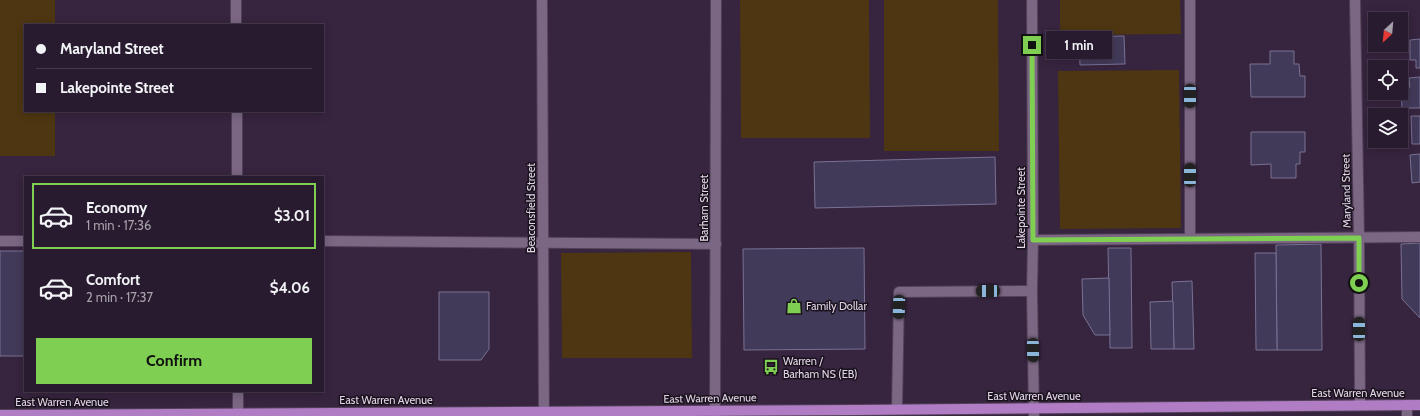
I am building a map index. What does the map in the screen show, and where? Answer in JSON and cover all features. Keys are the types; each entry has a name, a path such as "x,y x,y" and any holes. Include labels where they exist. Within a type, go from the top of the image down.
{"main road":[{"name":"East Warren Avenue","path":"0,414 715,414 857,413 897,409 1034,412 1420,405"}],"street":[{"path":"236,0 236,24"},
{"name":"Beaconsfield Street","path":"542,0 544,414"},
{"name":"Barham Street","path":"715,414 716,0"},
{"name":"Lakepointe Street","path":"1032,0 1032,291 1034,412"},
{"path":"1190,0 1190,239"},
{"name":"Maryland Street","path":"1355,0 1360,405"},
{"path":"237,112 237,176"},
{"path":"1033,240 1420,237"},
{"path":"0,241 24,241"},
{"path":"324,241 716,244"},
{"path":"897,409 899,292 1032,291"},
{"path":"238,392 238,414"},
{"path":"1407,405 1407,416"}],"shaded area":[{"path":"0,0 55,0 55,24 24,24 24,112 55,112 55,156 0,156"},
{"path":"740,0 869,0 870,138 741,138"},
{"path":"884,0 998,0 999,151 884,151"},
{"path":"1060,0 1180,0 1181,34 1060,35"},
{"path":"1179,70 1181,228 1060,229 1058,71"},
{"path":"691,252 692,358 562,358 561,253"}],"building":[{"path":"1124,36 1125,64 1080,65 1079,37"},
{"path":"1420,39 1420,68 1416,68 1416,60 1410,60 1410,40"},
{"path":"1270,51 1294,51 1294,64 1299,64 1300,76 1305,76 1305,97 1251,97 1250,64 1270,64"},
{"path":"1420,77 1420,108 1402,108 1402,100 1408,100 1408,87 1410,87 1409,78"},
{"path":"1411,116 1420,116 1420,144 1412,144"},
{"path":"1251,132 1305,132 1305,152 1300,152 1300,164 1296,164 1296,178 1271,178 1271,164 1251,165"},
{"path":"1420,154 1420,182 1412,183 1410,155"},
{"path":"995,157 996,204 815,208 814,162"},
{"path":"1420,243 1420,318 1402,299 1401,244"},
{"path":"1321,244 1322,350 1277,350 1276,245"},
{"path":"864,248 865,349 744,350 743,249"},
{"path":"1108,248 1131,248 1132,348 1110,348"},
{"path":"0,251 24,251 24,356 0,356"},
{"path":"1255,253 1276,253 1277,350 1256,350"},
{"path":"1109,278 1110,335 1095,335 1083,315 1082,279"},
{"path":"1192,281 1194,349 1174,349 1172,282"},
{"path":"439,292 489,292 489,349 481,360 439,360"},
{"path":"1173,301 1174,349 1151,349 1150,302"}],"place":[{"name":"Family Dollar","path":"794,306"},
{"name":"Warren / Barham NS (EB)","path":"771,367"}],"route":[{"path":"1032,45 1033,240 1359,238 1359,283"}]}
